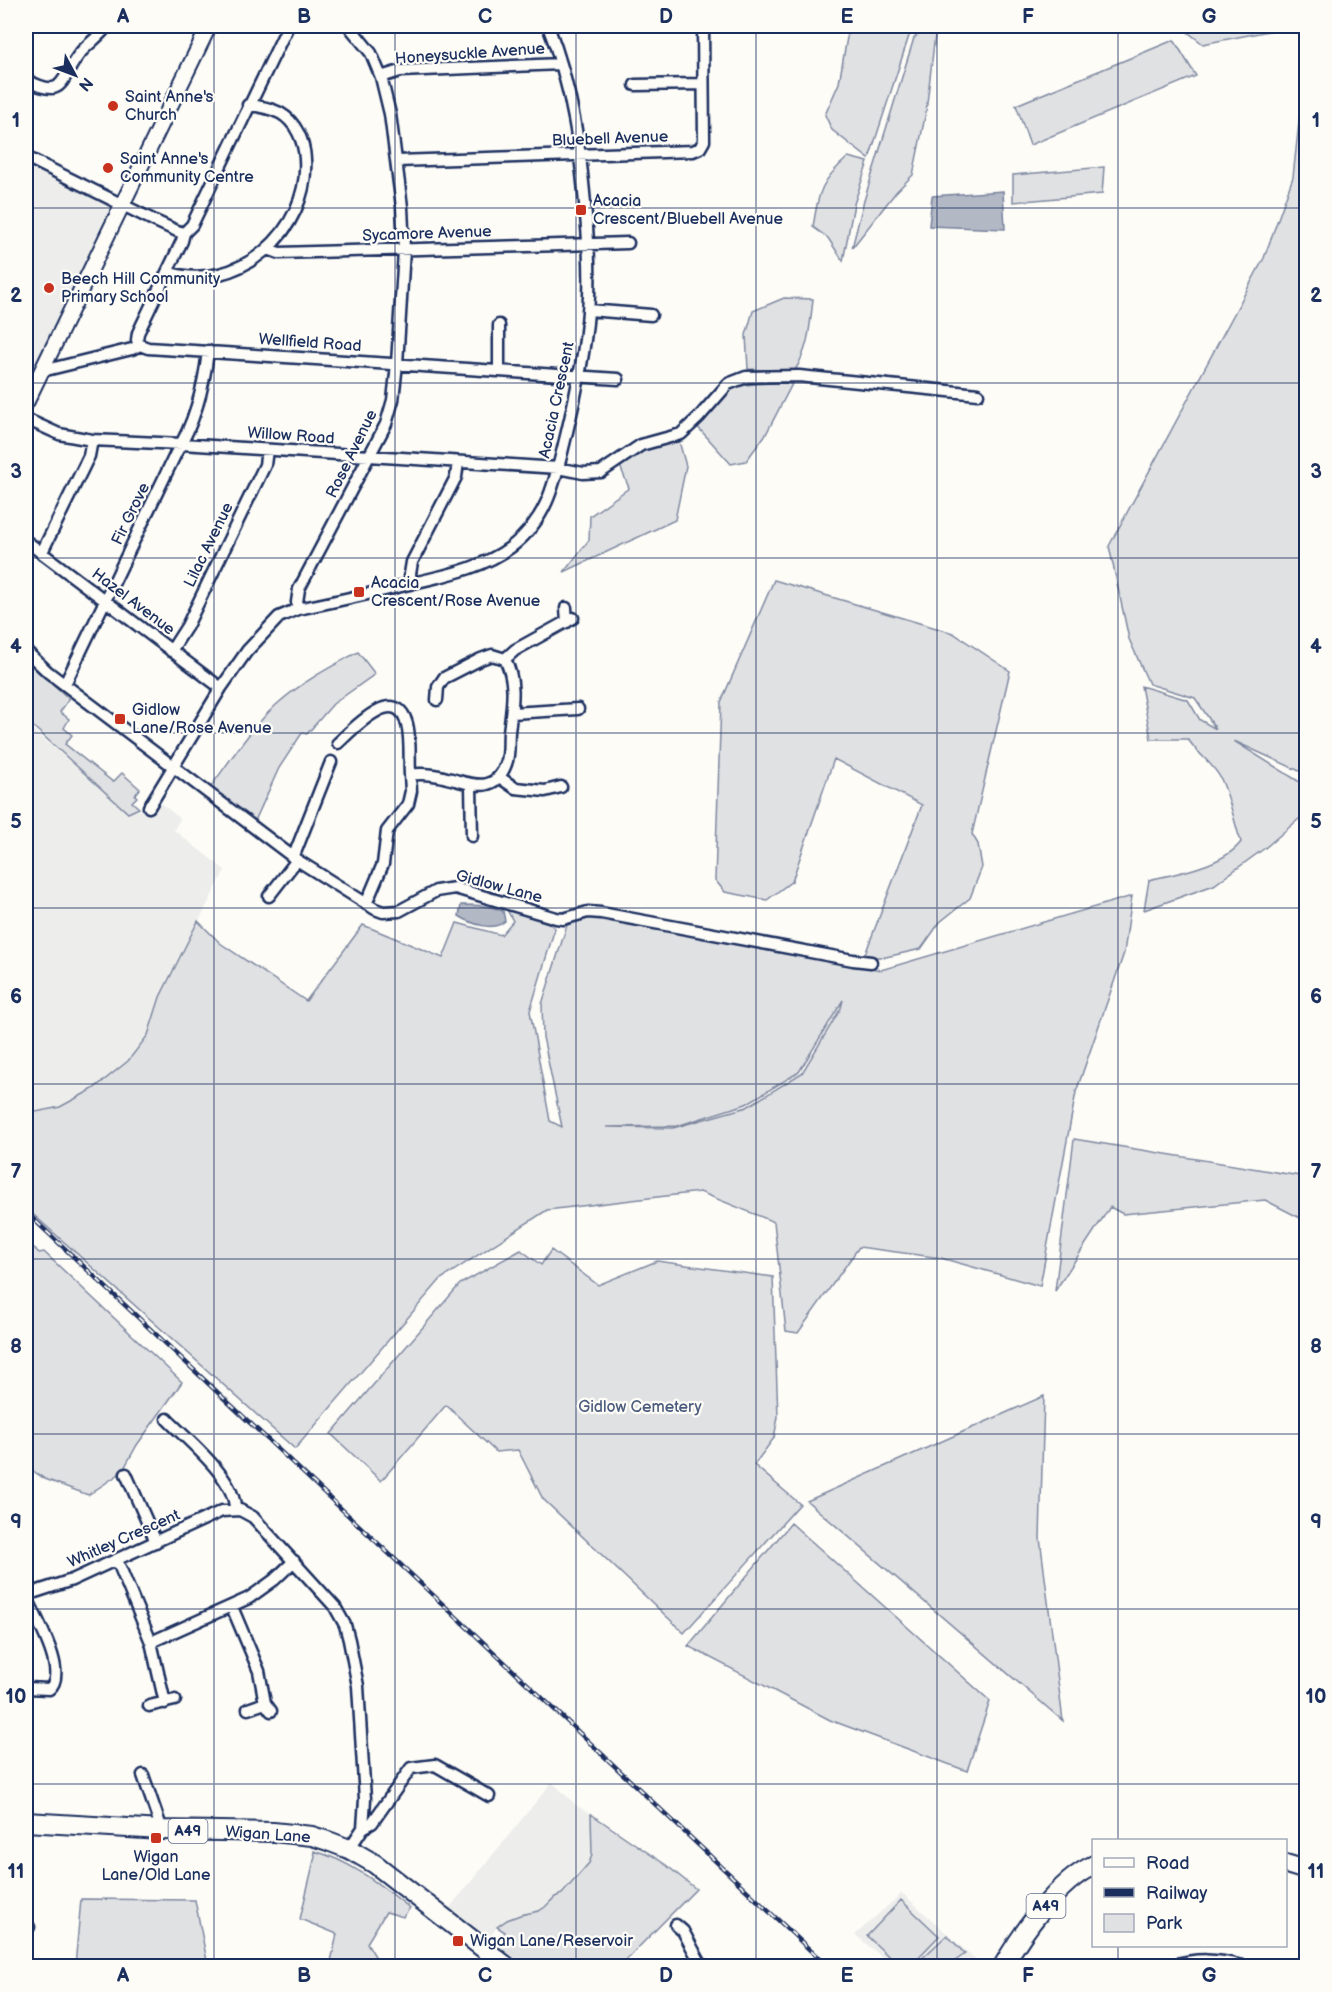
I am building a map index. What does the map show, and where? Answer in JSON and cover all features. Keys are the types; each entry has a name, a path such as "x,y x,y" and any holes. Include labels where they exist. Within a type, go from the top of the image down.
{"highway":[{"name":"Wigan Lane","path":"26,1822 162,1830 294,1834 320,1838 349,1849 375,1864 506,1966"},
{"path":"1287,1864 1306,1870"},
{"name":"A49","path":"1003,1966 1053,1897 1071,1880 1092,1866"}],"street":[{"path":"26,80 44,88 54,88 60,85 79,54 107,26"},
{"path":"26,403 210,26"},
{"path":"140,345 137,340 138,333 184,233 190,228 288,26"},
{"name":"Acacia Crescent","path":"298,609 468,569 510,548 528,531 543,511 552,492 580,376 589,310 590,277 577,128 561,64 548,26"},
{"name":"Bluebell Avenue","path":"397,161 693,151 700,148 704,141 703,26"},
{"name":"Rose Avenue","path":"298,609 299,589 386,424 393,400 397,364 404,250 397,161 381,77 371,53 354,27"},
{"name":"Honeysuckle Avenue","path":"381,77 400,71 561,64"},
{"path":"635,85 702,84"},
{"path":"167,272 185,276 212,276 240,268 268,249 283,232 297,207 304,179 304,151 298,132 286,117 272,109 248,105"},
{"path":"26,157 184,233"},
{"name":"Sycamore Avenue","path":"268,249 279,253 628,243"},
{"path":"589,310 651,315"},
{"path":"499,325 499,371"},
{"name":"Wellfield Road","path":"42,371 132,350 140,345 148,348 618,379"},
{"name":"Fir Grove","path":"64,684 182,444 199,401 208,351"},
{"name":"Willow Road","path":"26,419 58,434 93,440 558,468 583,473 601,472 641,445 681,434 728,384 746,377 799,376 978,394"},
{"path":"42,552 89,456 93,440"},
{"name":"Lilac Avenue","path":"171,651 187,626 259,476 267,450"},
{"path":"411,584 412,562 456,477 458,462"},
{"name":"Hazel Avenue","path":"26,541 221,688"},
{"path":"505,659 515,650 570,620 566,608"},
{"path":"149,807 221,688 247,651 270,624 279,617 298,609"},
{"name":"Gidlow Lane","path":"26,651 64,684 295,859 366,904 383,912 399,910 436,891 455,888 556,918 563,919 577,913 601,913 871,962"},
{"path":"437,700 438,687 444,678 492,655 505,659"},
{"path":"410,775 446,777 471,786 486,785 499,777 506,764 512,713 512,677 505,659"},
{"path":"338,743 375,712 386,706 404,715 407,725 411,791 408,804 387,831 383,864 366,904"},
{"path":"512,713 578,709"},
{"path":"269,896 295,859 331,762"},
{"path":"499,777 515,788 544,791 561,788"},
{"path":"471,786 472,836"},
{"path":"167,1419 224,1477 233,1495 235,1510 246,1512 253,1517 335,1607 345,1625 358,1686 365,1799 363,1828"},
{"path":"119,1488 128,1479 156,1542"},
{"name":"Whitley Crescent","path":"26,1595 56,1586 117,1560 216,1514 235,1510"},
{"path":"117,1560 151,1642 170,1702 149,1706"},
{"path":"151,1642 232,1607 256,1594 294,1561"},
{"path":"26,1595 47,1640 56,1677 55,1684 49,1689 26,1688"},
{"path":"232,1607 259,1671 268,1707 248,1709"},
{"path":"349,1849 363,1828 372,1823 411,1768 435,1765 489,1796"},
{"path":"143,1775 162,1830"},
{"path":"676,1925 683,1931 702,1966"},
{"path":"1171,1966 1189,1961 1212,1959 1242,1966"}],"shaded area":[{"name":"Beech Hill Community Primary School","path":"26,163 113,206 32,374 26,371"},
{"path":"1003,191 1005,229 929,226 932,196"},
{"path":"26,723 128,813 149,807 157,801 171,811 180,819 174,830 225,870 160,997 148,1035 128,1061 93,1089 60,1108 26,1114"},
{"path":"461,905 498,909 503,911 505,921 495,926 470,922 459,916"},
{"path":"552,1782 577,1806 591,1814 592,1855 589,1863 562,1894 539,1911 507,1920 497,1927 488,1940 447,1911"},
{"path":"902,1893 983,1966 893,1966 855,1935"}],"green space":[{"path":"849,26 920,26 909,36 869,159 832,130 825,115 839,83"},
{"path":"928,26 936,26 926,112 913,175 896,192 852,248 863,204 914,38"},
{"path":"1180,26 1294,26 1203,44"},
{"path":"1174,40 1196,76 1030,145 1016,105"},
{"path":"1300,113 1306,113 1306,774 1234,741 1306,784 1306,813 1265,848 1214,885 1144,910 1149,880 1211,863 1233,850 1241,842 1224,786 1214,768 1188,739 1151,739 1141,686 1188,700 1200,720 1216,729 1195,698 1149,684 1129,639 1109,546 1264,258 1293,177"},
{"path":"848,157 868,162 854,204 843,261 828,238 813,227 822,188 832,173"},
{"path":"1104,167 1102,194 1013,202 1013,175"},
{"path":"784,298 813,299 808,337 799,363 794,372 748,369 746,335 753,311"},
{"path":"773,381 792,384 766,434 746,461 731,464 695,424 716,401 734,387"},
{"path":"679,441 686,466 675,520 564,572 589,540 590,516 629,488 620,466 639,451"},
{"path":"774,580 953,633 1010,671 972,834 978,844 982,867 970,898 940,922 921,949 886,957 864,957 922,805 834,759 792,881 767,900 725,892 715,880 721,702"},
{"path":"358,652 375,674 333,704 307,734 302,733 279,768 254,823 209,789 249,735 276,705 305,683"},
{"path":"26,659 69,699 60,712 69,719 64,728 72,735 65,744 113,782 122,773 140,789 132,802 139,808 128,813 26,720"},
{"path":"1132,896 1124,953 1076,1092 1040,1286 941,1258 859,1247 798,1333 786,1331 774,1222 700,1192 547,1210 441,1279 295,1449 26,1208 26,1114 60,1107 93,1089 128,1061 148,1035 160,997 198,921 220,943 306,1001 363,925 443,958 457,923 501,935 513,921 507,910 547,922 555,928 530,1011 550,1121 562,1127 543,1037 542,1004 568,922 577,916 712,937 881,970","holes":["843,1000 841,1008 802,1073 747,1107 673,1128 606,1127 677,1126 746,1104 799,1072"]},
{"path":"1074,1139 1306,1177 1306,1221 1265,1200 1123,1214 1110,1207 1055,1291"},
{"path":"26,1240 39,1253 44,1252 182,1382 137,1445 122,1472 88,1495 45,1479 26,1466"},
{"name":"Gidlow Cemetery","path":"521,1250 541,1265 551,1250 598,1285 657,1261 773,1277 778,1417 774,1438 754,1465 800,1504 684,1633 543,1499 518,1450 496,1452 446,1405 381,1481 331,1434 460,1284"},
{"path":"1044,1396 1040,1538 1063,1721 807,1501"},
{"path":"791,1523 990,1701 967,1771 830,1720 688,1646"},
{"path":"591,1814 666,1865 696,1889 620,1966 522,1966 494,1946 505,1932 497,1927 507,1920 539,1911 545,1907 555,1897 562,1894 589,1863 592,1855"},
{"path":"314,1851 353,1867 410,1908 403,1917 386,1912 367,1943 378,1961 375,1966 330,1966 337,1934 300,1919 315,1856"},
{"path":"81,1899 195,1900 208,1966 75,1966"},
{"path":"901,1900 939,1936 910,1966 899,1966 867,1936"},
{"path":"947,1935 965,1954 948,1966 914,1966"}],"railway":[{"path":"26,1212 827,1966"}],"place":[{"name":"Saint Anne's Church","path":"113,106"},
{"name":"Saint Anne's Community Centre","path":"108,168"},
{"name":"Acacia Crescent/Bluebell Avenue","path":"581,210"},
{"name":"Beech Hill Community Primary School","path":"49,288"},
{"name":"Acacia Crescent/Rose Avenue","path":"359,592"},
{"name":"Gidlow Lane/Rose Avenue","path":"120,719"},
{"name":"Wigan Lane/Old Lane","path":"156,1838"},
{"name":"Wigan Lane/Reservoir","path":"458,1941"}]}
